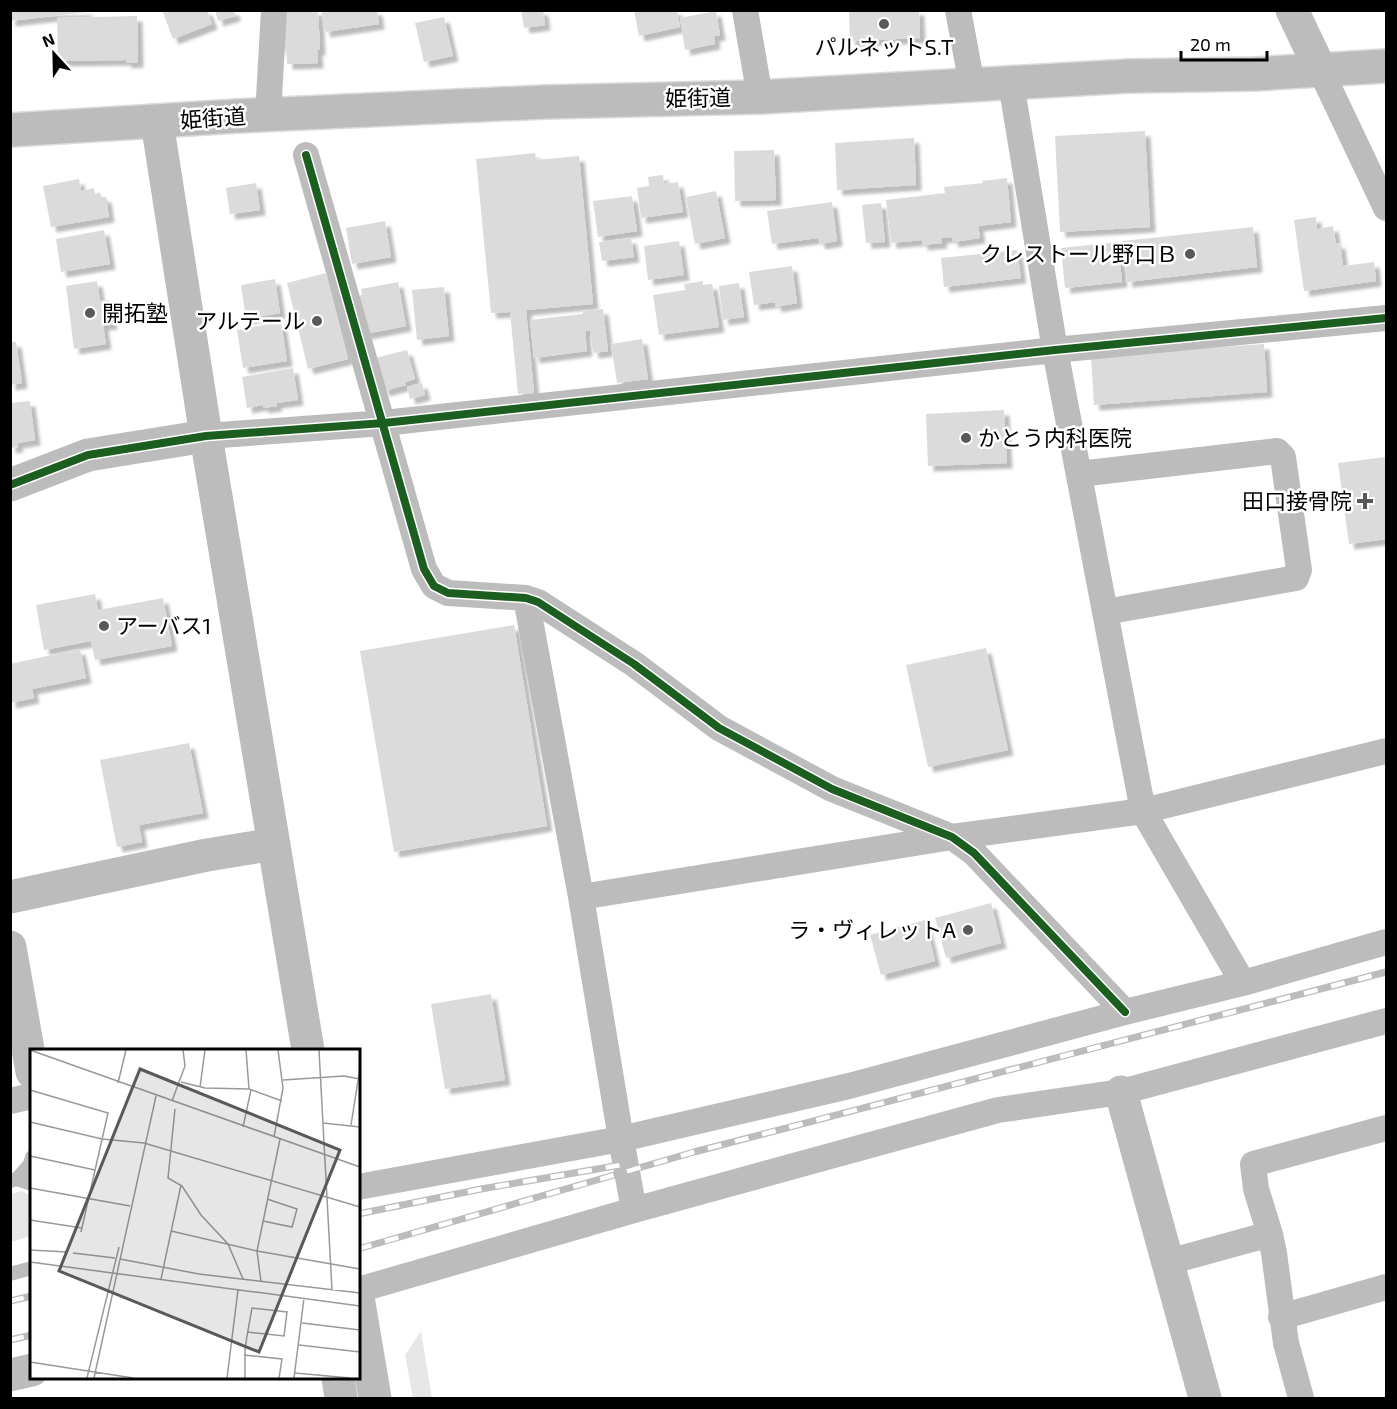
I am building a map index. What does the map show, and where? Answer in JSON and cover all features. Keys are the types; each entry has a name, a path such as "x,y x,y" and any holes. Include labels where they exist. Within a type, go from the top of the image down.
{"street":[{"path":"268,115 274,10"},
{"path":"745,10 760,97"},
{"path":"958,10 972,85"},
{"path":"1292,10 1386,208"},
{"name":"姫街道","path":"10,130 546,102 760,97 1129,76 1255,74 1386,66"},
{"path":"1011,83 1055,350 1143,811 1243,982"},
{"path":"157,122 206,436 308,1049"},
{"path":"306,155 424,569 434,586 448,593 526,598 538,602 634,664 719,728 832,789 952,837 974,853 1125,1012"},
{"path":"10,485 88,455 206,436 384,423 1055,350 1386,318"},
{"path":"1079,474 1277,451 1283,457 1299,570 1296,578 1105,612"},
{"path":"526,598 581,897 634,1210"},
{"path":"581,897 952,837 1143,811 1386,751"},
{"path":"10,897 207,855 274,844"},
{"path":"360,1188 621,1139 849,1086 1386,942"},
{"path":"10,947 30,1061"},
{"path":"360,1289 634,1210 998,1110 1122,1092 1386,1021"},
{"path":"1122,1092 1205,1398"},
{"path":"10,1101 30,1096"},
{"path":"1301,1398 1286,1343 1270,1234 1256,1189 1253,1164 1386,1128"},
{"path":"1168,1262 1270,1234"},
{"path":"1281,1317 1386,1287"},
{"path":"360,1309 375,1398"},
{"path":"10,1375 30,1370"},
{"path":"338,1379 341,1398"}],"lane":[{"path":"14,1180 30,1164"},
{"path":"14,1180 30,1184"},
{"path":"10,1274 30,1269"}],"shaded area":[{"path":"22,1191 30,1195 30,1236 11,1242 11,1194"},
{"path":"421,1331 432,1398 413,1398 405,1355"}],"building":[{"path":"10,10 88,10 88,12 10,21"},
{"path":"162,10 207,10 212,24 173,39"},
{"path":"215,10 234,10 235,16 218,21"},
{"path":"283,10 318,10 320,50 317,50 318,63 287,64 287,51 281,51"},
{"path":"321,10 377,10 379,24 325,32"},
{"path":"521,10 543,10 545,25 524,28"},
{"path":"634,10 677,10 680,27 639,36"},
{"name":"パルネットS.T","path":"849,10 919,10 920,38 850,41"},
{"path":"716,11 720,35 714,36 715,44 685,50 680,18"},
{"path":"137,16 138,62 126,63 126,60 58,61 57,18"},
{"path":"444,17 453,56 424,62 415,23"},
{"path":"1145,131 1150,227 1060,232 1055,136"},
{"path":"914,138 916,185 837,190 835,143"},
{"path":"774,150 776,200 735,201 734,151"},
{"path":"535,153 536,160 579,156 593,304 526,310 534,393 518,394 510,312 491,313 476,159"},
{"path":"663,175 664,184 678,182 683,212 641,218 637,188 649,186 648,177"},
{"path":"1007,178 1011,222 978,226 980,238 953,242 952,237 941,238 942,243 922,245 922,240 891,243 886,200 945,193 944,187"},
{"path":"79,179 81,191 94,188 95,194 100,193 101,197 106,197 109,217 51,227 43,186"},
{"path":"256,183 260,210 230,214 226,188"},
{"path":"716,191 725,238 695,244 686,197"},
{"path":"632,196 637,231 598,237 593,201"},
{"path":"832,202 837,241 820,244 818,238 772,244 767,211"},
{"path":"881,203 885,242 866,243 862,205"},
{"path":"1316,217 1317,229 1333,226 1336,244 1340,243 1343,266 1374,262 1376,281 1304,291 1294,220"},
{"path":"385,221 391,257 352,264 346,228"},
{"name":"クレストール野口Ｂ","path":"1253,227 1257,267 1127,282 1123,241"},
{"path":"104,230 110,264 61,272 56,239"},
{"path":"631,238 634,257 602,261 599,242"},
{"path":"679,241 684,275 648,280 644,246"},
{"path":"1118,242 1122,282 1065,288 1061,248"},
{"path":"1017,250 1021,278 944,287 941,258"},
{"path":"792,266 797,303 776,307 775,302 754,305 749,272"},
{"name":"アルテール","path":"326,273 348,359 308,369 287,283"},
{"path":"275,279 280,313 246,319 241,285"},
{"name":"開拓塾","path":"97,281 100,301 109,300 112,324 103,325 106,344 74,349 66,286"},
{"path":"703,281 703,285 712,284 719,327 659,335 653,295 685,290 684,284"},
{"path":"398,282 406,326 365,334 357,296 362,295 361,289"},
{"path":"739,283 744,317 723,320 719,286"},
{"path":"444,287 449,336 417,340 412,290"},
{"path":"603,309 608,351 593,353 590,331 585,331 587,351 534,358 530,320 583,314 583,311"},
{"path":"281,322 287,361 243,368 237,330"},
{"path":"642,339 648,379 617,383 611,344"},
{"path":"10,342 16,342 22,383 10,385"},
{"path":"1264,344 1267,392 1094,405 1091,356"},
{"path":"407,350 415,379 405,382 406,385 384,391 375,358"},
{"path":"293,368 298,400 276,403 277,406 263,408 263,405 247,408 242,377"},
{"path":"422,383 425,395 410,399 407,387"},
{"path":"30,401 35,440 17,443 18,447 10,448 10,403"},
{"name":"かとう内科医院","path":"1004,410 1007,463 928,466 926,414"},
{"name":"田口接骨院","path":"1386,457 1386,539 1349,544 1338,463"},
{"name":"アーバス1","path":"95,594 98,610 163,598 172,646 95,660 91,641 44,650 36,605"},
{"path":"514,625 547,826 394,852 360,651"},
{"path":"986,648 1008,750 928,767 906,665"},
{"path":"80,649 86,678 32,689 34,698 10,703 10,664"},
{"path":"189,743 203,813 139,825 142,842 117,847 100,760"},
{"name":"ラ・ヴィレットA","path":"991,903 1001,943 946,958 935,918"},
{"name":"ラ・ヴィレットA","path":"925,920 935,961 881,975 870,935"},
{"path":"491,994 505,1080 445,1089 431,1004"}],"railway":[{"path":"360,1248 694,1152 1386,972"},
{"path":"360,1214 481,1189 632,1163"},
{"path":"10,1301 30,1296"},
{"path":"10,1340 30,1335"}],"cycle path":[{"path":"306,155 424,569 434,586 448,593 526,598 538,602 634,664 719,728 832,789 952,837 974,853 1125,1012"},
{"path":"10,485 88,455 206,436 384,423 1055,350 1386,318"}],"place":[{"name":"パルネットS.T","path":"884,24"},
{"name":"クレストール野口Ｂ","path":"1190,254"},
{"name":"開拓塾","path":"90,313"},
{"name":"アルテール","path":"317,321"},
{"name":"かとう内科医院","path":"966,438"},
{"name":"田口接骨院","path":"1365,501"},
{"name":"アーバス1","path":"104,626"},
{"name":"ラ・ヴィレットA","path":"968,930"}]}
